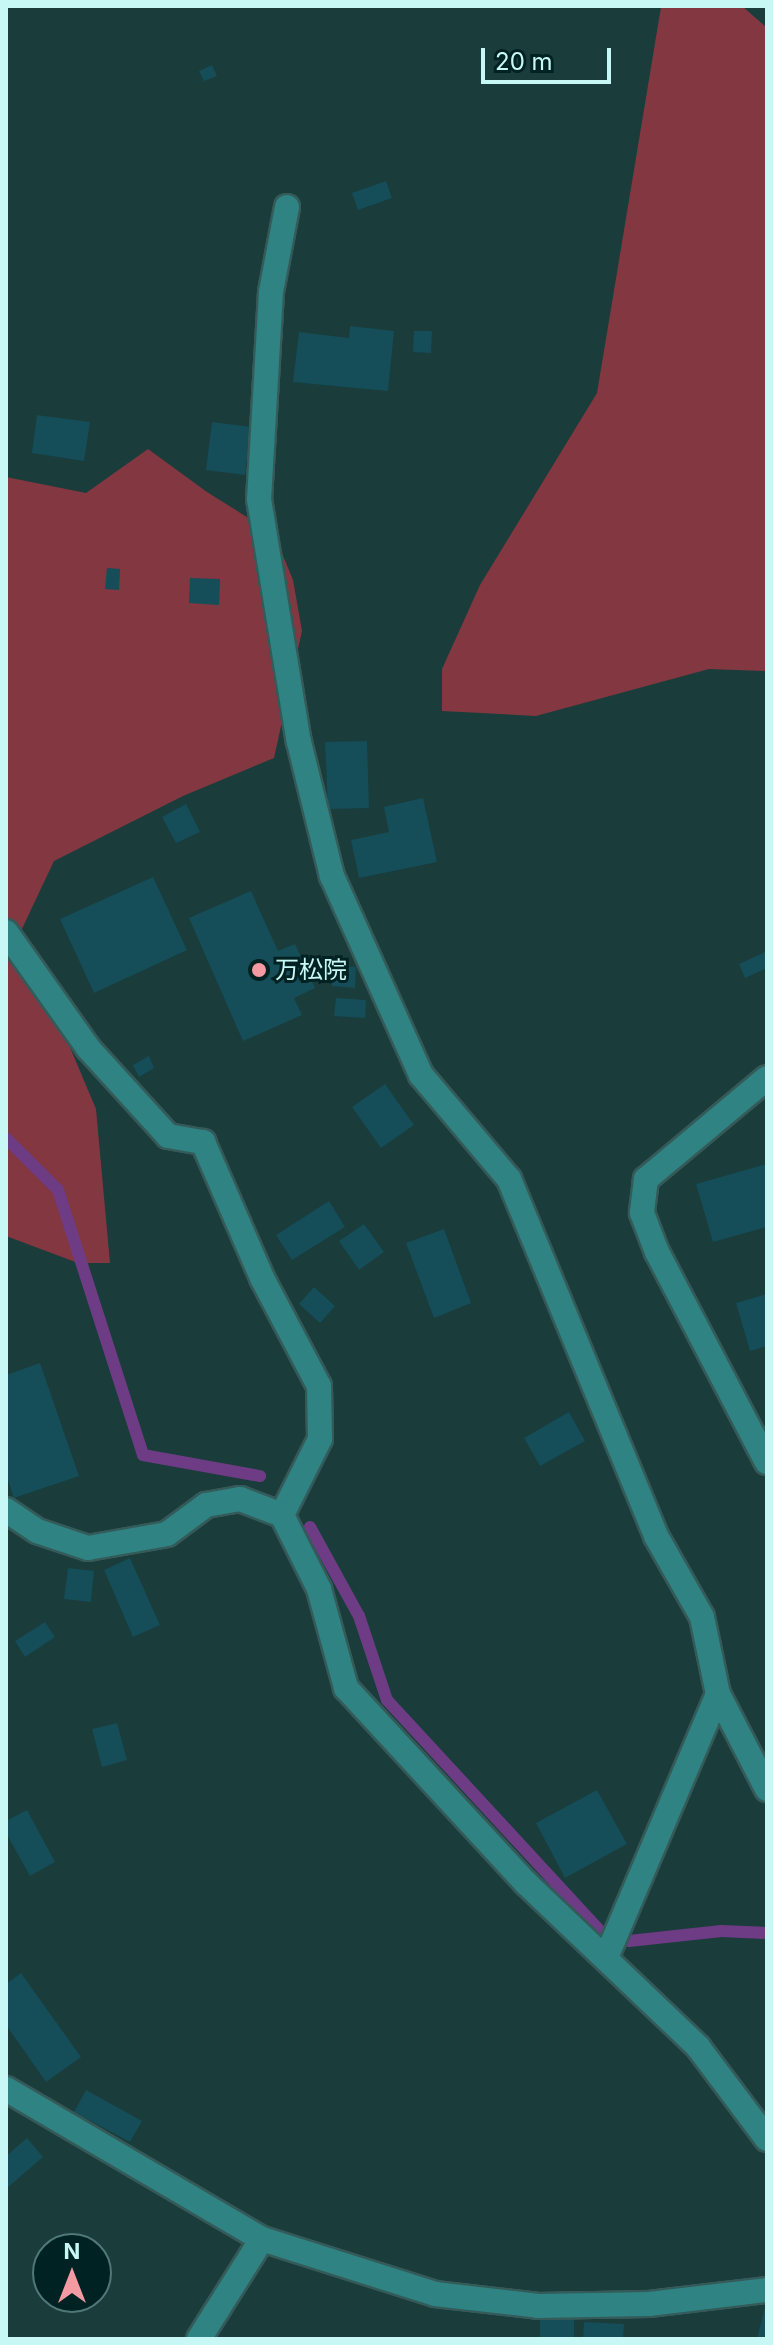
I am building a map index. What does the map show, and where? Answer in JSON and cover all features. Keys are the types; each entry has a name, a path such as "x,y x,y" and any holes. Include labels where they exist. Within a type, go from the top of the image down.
{"street":[{"path":"287,207 271,292 259,499 299,742 332,876 421,1075 509,1179 656,1536 702,1617 718,1694 767,1789"},
{"path":"6,932 88,1048 168,1136 203,1142 262,1278 319,1386 320,1439 282,1515"},
{"path":"767,1078 646,1179 642,1213 657,1252 767,1462"},
{"path":"6,1510 37,1531 88,1548 167,1534 206,1505 240,1499 282,1515 319,1589 346,1688 526,1883 698,2047 767,2139"},
{"path":"606,1958 718,1694"},
{"path":"6,2089 262,2239 435,2294 538,2306 649,2304 767,2290"},
{"path":"199,2339 262,2239"}],"shaded area":[{"path":"742,6 767,28 767,671 709,669 536,716 442,711 442,669 480,585 597,393 661,7"},
{"path":"148,449 207,492 274,534 293,580 302,631 274,758 183,796 54,861 21,931 96,1109 110,1263 78,1263 6,1236 6,477 86,493"}],"building":[{"path":"212,65 217,76 204,81 199,71"},
{"path":"386,181 392,198 358,210 352,193"},
{"path":"350,326 394,331 388,391 293,382 299,332 349,338"},
{"path":"414,331 432,331 431,353 413,352"},
{"path":"37,415 90,422 84,461 32,453"},
{"path":"212,422 251,427 245,475 206,470"},
{"path":"107,568 120,569 119,590 105,589"},
{"path":"190,578 220,579 219,605 189,603"},
{"path":"367,741 369,808 328,809 325,742"},
{"path":"423,798 437,862 359,878 351,840 389,832 384,807"},
{"path":"186,804 200,832 176,843 162,817"},
{"path":"153,877 187,950 94,993 60,919"},
{"name":"万松院","path":"251,891 278,951 295,944 315,988 294,998 302,1015 243,1041 189,918"},
{"path":"767,951 767,968 745,978 739,964"},
{"path":"333,966 356,967 355,988 332,986"},
{"path":"336,998 366,1000 365,1018 334,1016"},
{"path":"149,1056 154,1068 139,1077 133,1065"},
{"path":"385,1084 414,1125 381,1148 352,1107"},
{"path":"767,1164 767,1227 713,1242 696,1184"},
{"path":"329,1201 345,1227 292,1260 276,1235"},
{"path":"364,1224 384,1252 359,1270 339,1241"},
{"path":"444,1229 471,1303 434,1318 406,1243"},
{"path":"314,1287 335,1306 320,1323 299,1304"},
{"path":"767,1294 767,1346 750,1351 736,1303"},
{"path":"40,1363 79,1476 14,1498 6,1474 6,1375"},
{"path":"569,1412 585,1441 540,1466 524,1438"},
{"path":"130,1558 160,1625 133,1637 104,1570"},
{"path":"68,1568 94,1571 91,1602 64,1599"},
{"path":"45,1622 55,1637 25,1657 15,1641"},
{"path":"117,1723 127,1760 102,1767 92,1729"},
{"path":"597,1790 627,1844 565,1878 536,1823"},
{"path":"27,1810 55,1862 30,1876 6,1833 6,1821"},
{"path":"21,1973 81,2057 46,2082 6,2025 6,1984"},
{"path":"86,2090 142,2121 130,2142 74,2112"},
{"path":"27,2138 43,2157 6,2189 6,2156"},
{"path":"766,2303 767,2339 757,2339"},
{"path":"540,2318 574,2319 574,2339 540,2339"},
{"path":"584,2322 624,2324 623,2339 583,2339"}],"waterway":[{"path":"6,1138 58,1190 143,1455 260,1476"},
{"path":"310,1527 359,1616 387,1700 599,1930"},
{"path":"629,1941 721,1931 767,1933"}],"place":[{"name":"万松院","path":"259,970"}]}
